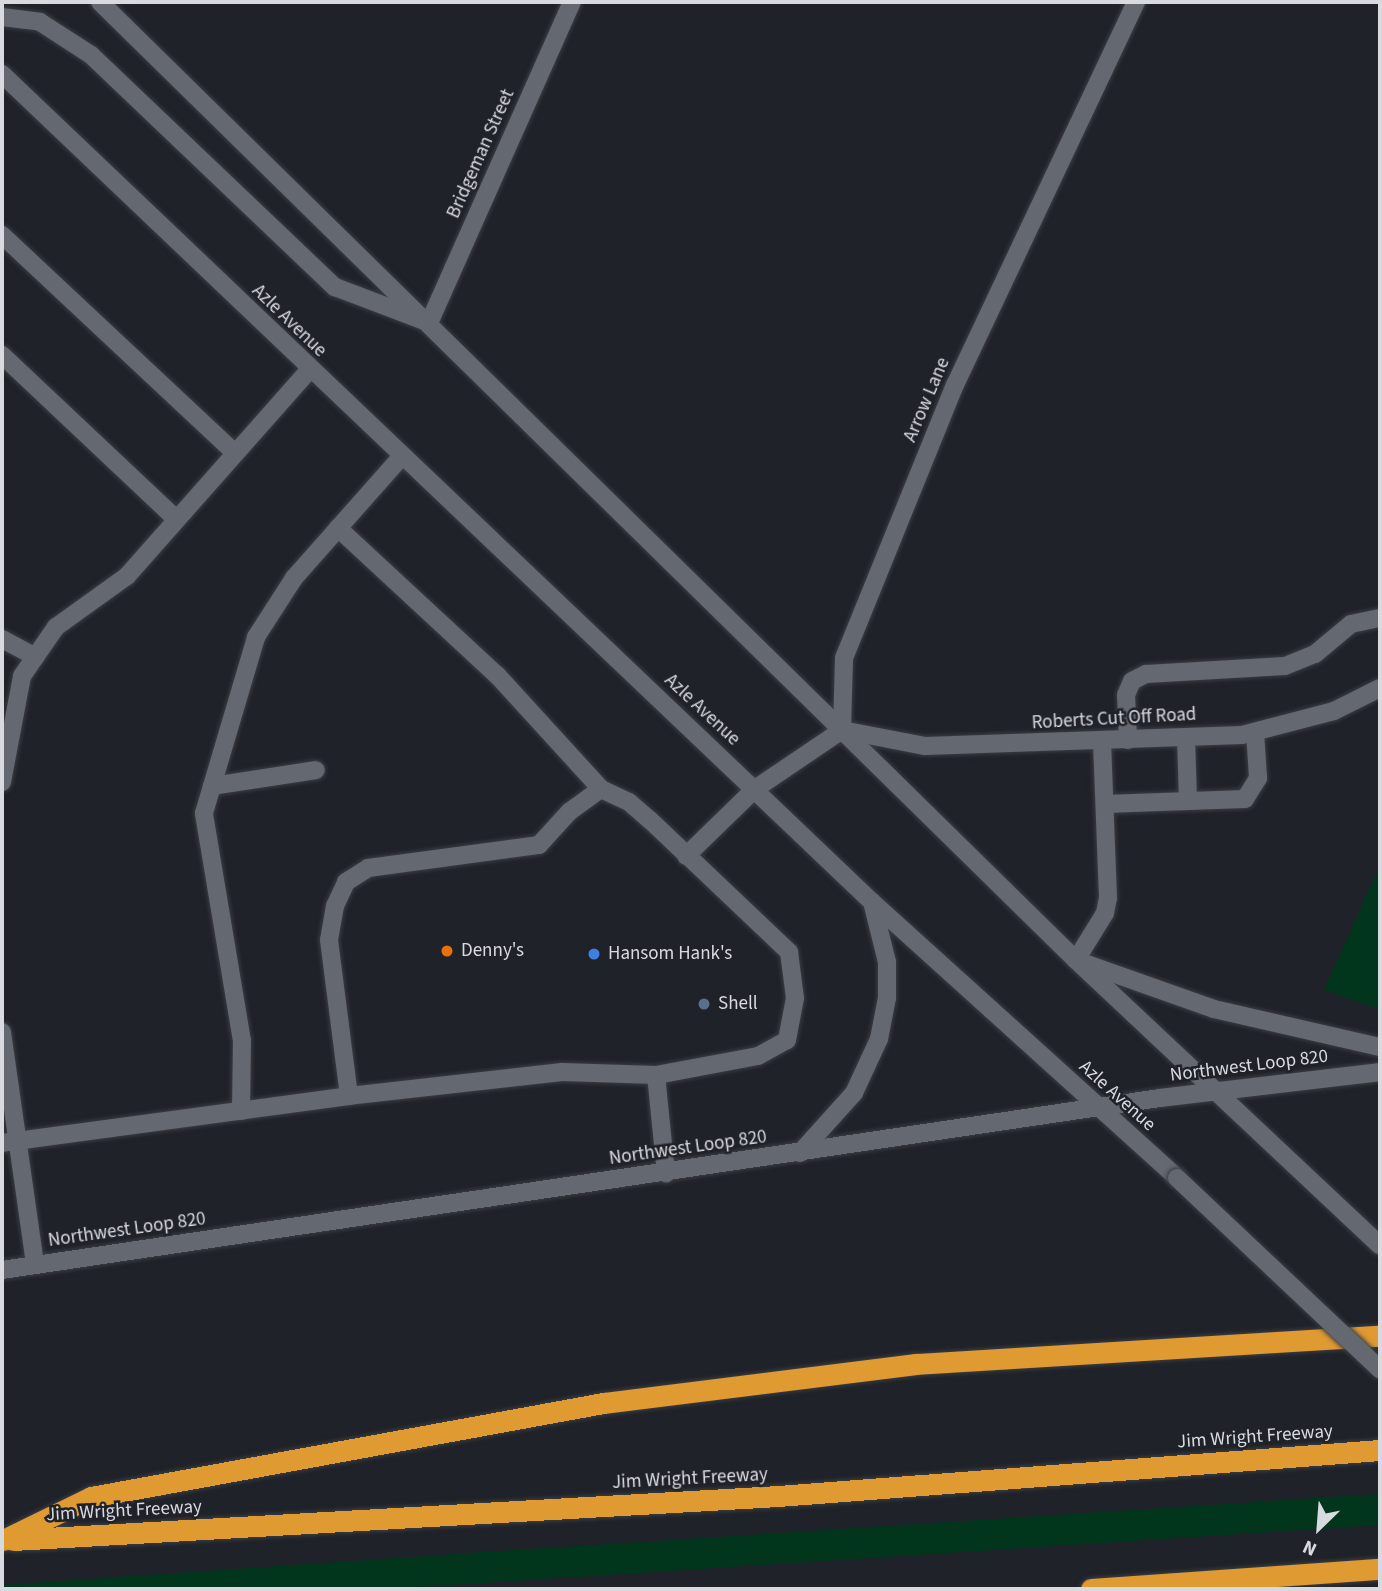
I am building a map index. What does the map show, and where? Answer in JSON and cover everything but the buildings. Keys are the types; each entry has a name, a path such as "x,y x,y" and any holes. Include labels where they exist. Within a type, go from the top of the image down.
{"highway":[{"path":"2,1541 91,1497 603,1403 916,1364 1380,1336"},
{"name":"Jim Wright Freeway","path":"2,1541 778,1496 1380,1450"},
{"path":"1091,1589 1380,1569"}],"main road":[{"path":"100,2 1076,960 1380,1245"},
{"name":"Bridgeman Street","path":"429,323 572,2"},
{"name":"Arrow Lane","path":"842,730 844,658 854,633 955,385 1136,2"},
{"path":"2,17 40,22 91,55 335,287 429,323"},
{"name":"Azle Avenue","path":"2,74 309,370 872,902 1177,1178 1380,1369"},
{"path":"2,235 235,453"},
{"path":"2,355 176,519"},
{"path":"2,782 22,676 56,627 127,576 309,370"},
{"path":"241,1111 242,1041 204,813 256,637 294,578 401,457"},
{"path":"10,1142 349,1096 562,1072 656,1075 758,1056 787,1040 795,998 789,952 629,802 601,789 497,675 338,528"},
{"path":"1128,740 1126,695 1132,681 1146,674 1284,666 1315,654 1352,624 1380,618"},
{"path":"2,639 36,657"},
{"name":"Roberts Cut Off Road","path":"842,730 925,746 1102,742 1255,732 1334,711 1380,688"},
{"path":"686,856 755,789 842,730"},
{"path":"1105,804 1245,799 1252,794 1258,778 1255,732"},
{"path":"1186,737 1188,801"},
{"path":"1076,960 1105,913 1102,742"},
{"path":"212,786 316,770"},
{"path":"349,1096 329,940 335,906 346,882 368,868 539,845 569,812 601,789"},
{"path":"800,1153 854,1093 879,1040 887,998 887,962 872,902"},
{"path":"1076,960 1214,1009 1380,1047"},
{"path":"2,1032 10,1142 35,1265"},
{"name":"Northwest Loop 820","path":"2,1269 1099,1108 1380,1072"},
{"path":"656,1075 666,1172"}],"green space":[{"path":"1380,865 1380,1010 1324,990"},
{"path":"1380,1494 1380,1525 391,1589 2,1589 2,1585"}],"place":[{"name":"Denny's","path":"447,951"},
{"name":"Hansom Hank's","path":"594,954"},
{"name":"Shell","path":"704,1004"}]}
